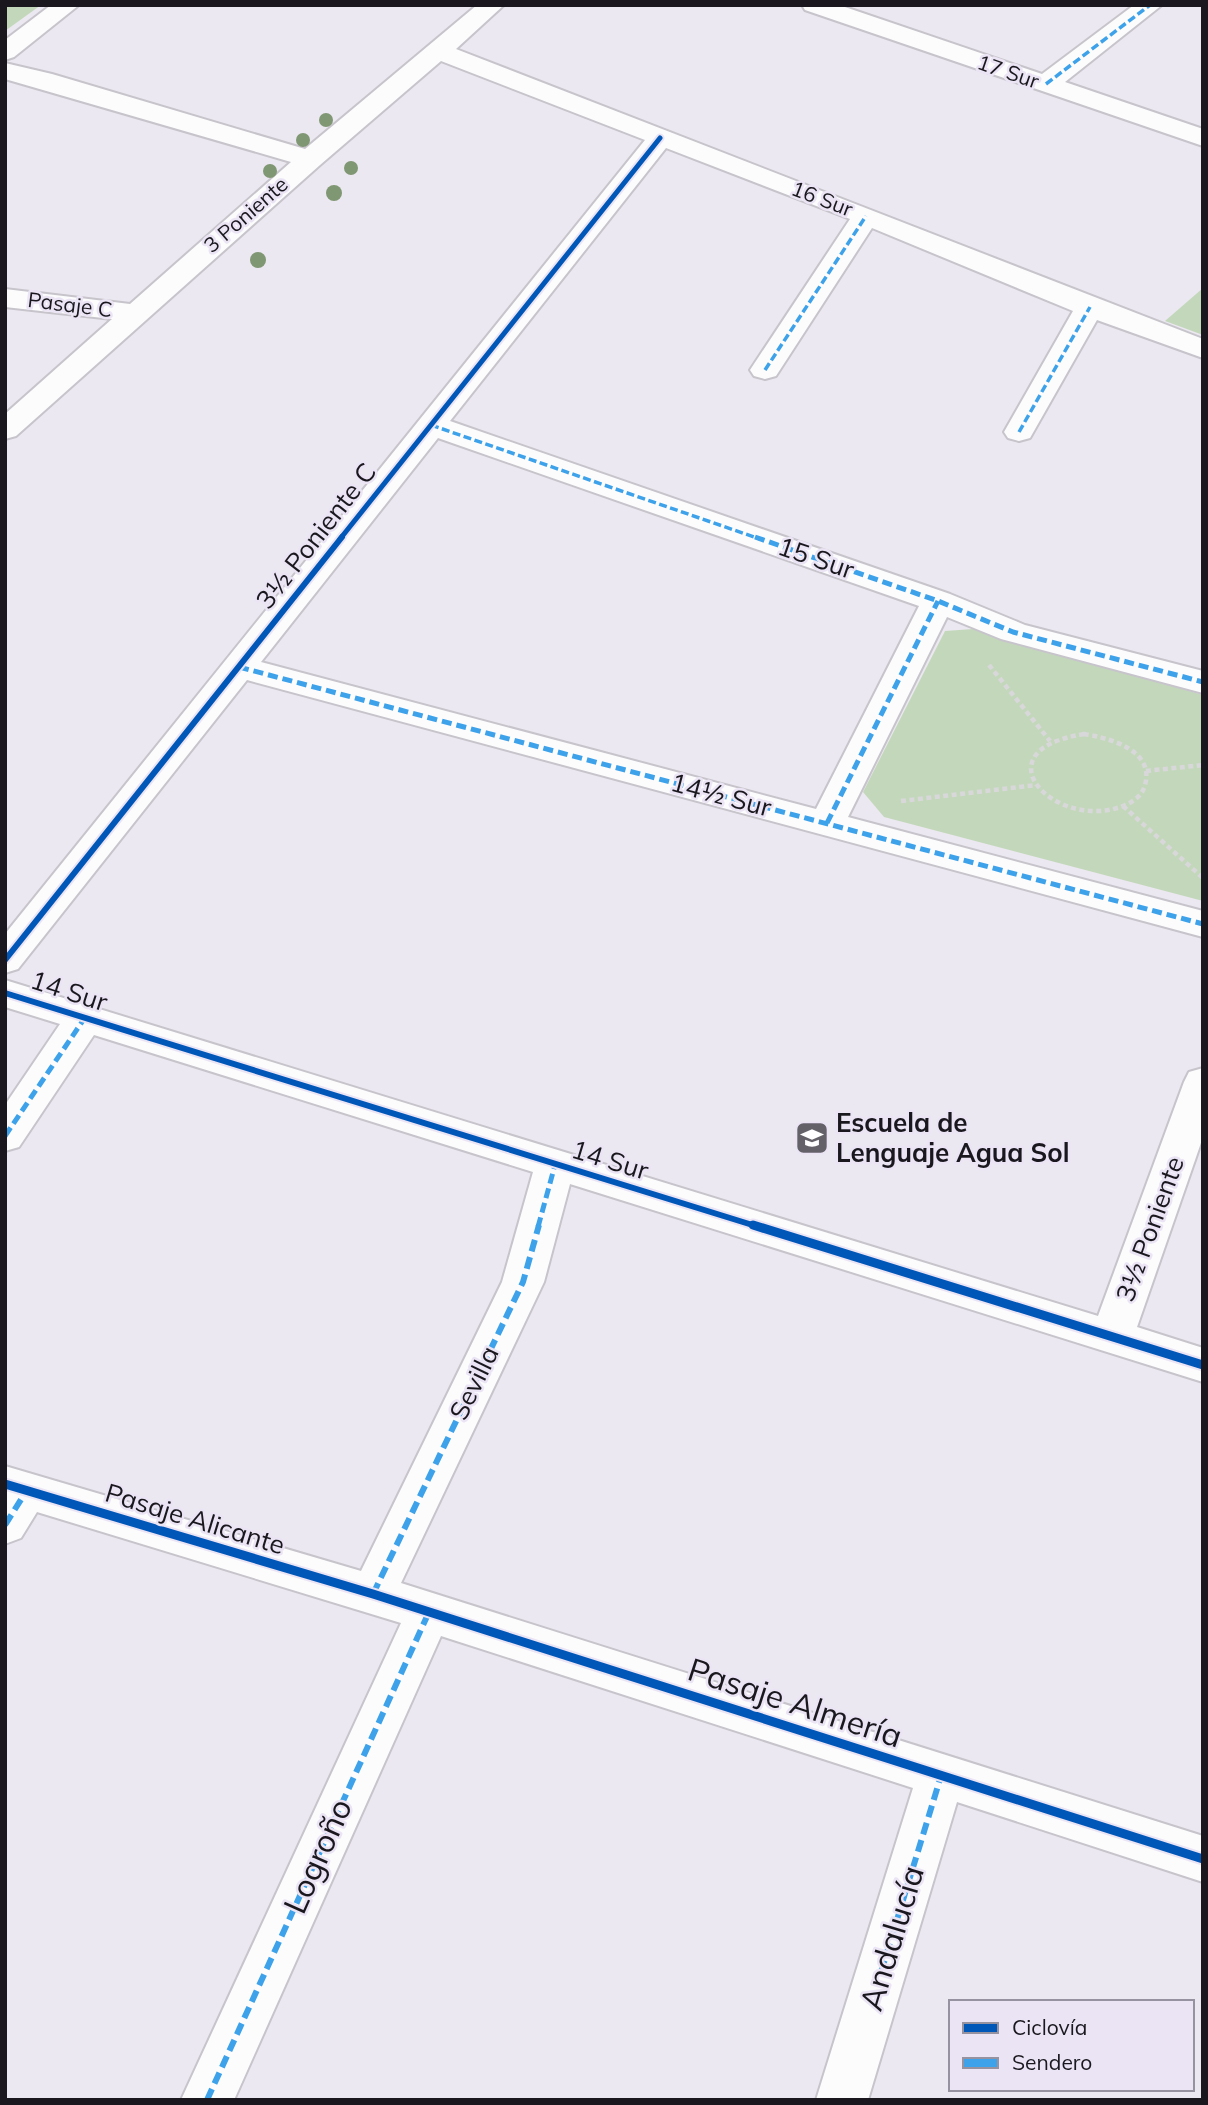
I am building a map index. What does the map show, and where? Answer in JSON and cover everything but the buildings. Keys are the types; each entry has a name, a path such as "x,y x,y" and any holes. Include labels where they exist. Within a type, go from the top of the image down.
{"street":[{"path":"5,52 67,5"},
{"name":"3 Poniente","path":"5,430 310,159 492,5"},
{"name":"17 Sur","path":"814,5 1203,138"},
{"path":"1046,84 1150,5"},
{"name":"16 Sur","path":"439,51 1203,349"},
{"path":"5,71 310,159"},
{"name":"3½ Poniente C","path":"5,960 660,138"},
{"path":"765,370 866,216"},
{"name":"Pasaje C","path":"5,298 134,313"},
{"path":"1019,432 1090,307"},
{"name":"15 Sur","path":"431,425 938,601 1013,632 1203,682"},
{"path":"827,823 938,601"},
{"name":"14½ Sur","path":"239,667 1203,924"},
{"name":"14 Sur","path":"5,993 1203,1365"},
{"path":"5,1136 84,1018"},
{"name":"3½ Poniente","path":"1113,1336 1203,1082"},
{"name":"Sevilla","path":"373,1594 523,1282 555,1165"},
{"name":"Pasaje Alicante","path":"12,1500 373,1594"},
{"name":"Pasaje Almería","path":"373,1594 1203,1859"},
{"name":"Logroño","path":"207,2100 429,1612"},
{"name":"Andalucía","path":"842,2100 941,1776"}],"path":[{"path":"938,601 1050,741"},
{"path":"1075,735 1102,737 1133,751 1143,762 1146,771 1145,786 1138,798 1105,811 1084,811 1065,806 1048,797 1036,785 1030,773 1032,760 1038,749 1050,741 1075,735"},
{"path":"1146,771 1203,765"},
{"path":"827,823 883,803 1036,785"},
{"path":"1123,806 1203,878"}],"green space":[{"path":"5,5 41,5 5,31"},
{"path":"1203,288 1203,335 1165,321"},
{"path":"973,629 1203,695 1203,901 884,817 863,792 945,631"}],"marked path":[{"path":"1046,84 1150,5"},
{"path":"765,370 866,216"},
{"path":"1019,432 1090,307"},
{"path":"431,425 938,601 1013,632 1203,682"},
{"path":"827,823 938,601"},
{"path":"239,667 1203,924"},
{"path":"5,1136 84,1019"},
{"path":"373,1594 523,1282 555,1165"},
{"path":"5,1525 27,1490"},
{"path":"207,2100 429,1612"},
{"path":"881,1972 941,1776"}],"cycle path":[{"path":"5,960 660,138"},
{"path":"5,993 1203,1365"},
{"path":"5,1484 373,1594 1203,1859"}],"place":[{"name":"Escuela de Lenguaje Agua Sol","path":"812,1138"}]}
